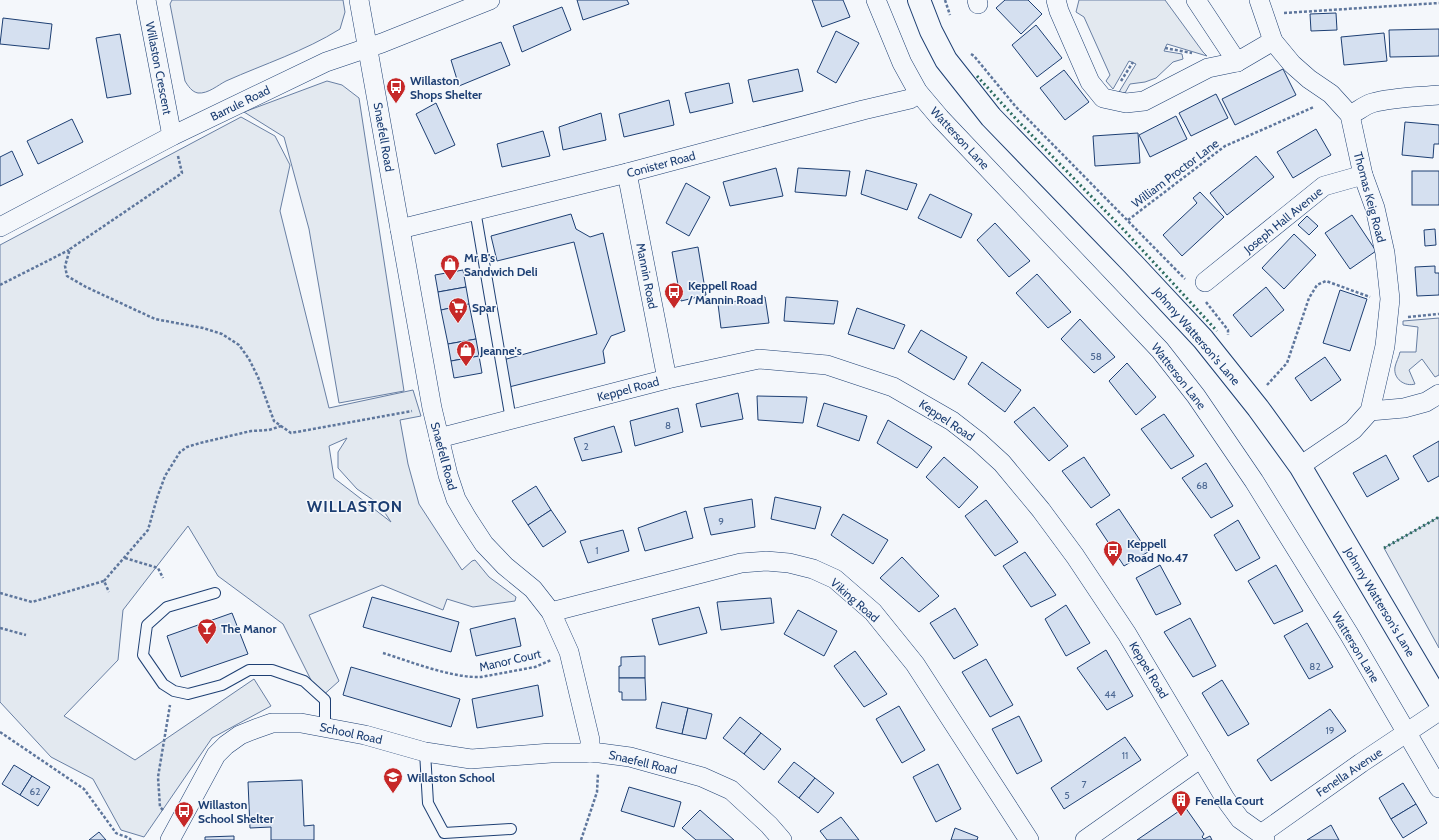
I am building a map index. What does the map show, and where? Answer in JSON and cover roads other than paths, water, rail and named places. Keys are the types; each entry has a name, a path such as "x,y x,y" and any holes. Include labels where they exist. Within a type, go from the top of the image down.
{"highway":[{"name":"Johnny Watterson's Lane","path":"919,0 931,31 946,60 991,117 1203,339 1258,408 1300,466 1439,701"}],"street":[{"name":"Willaston Crescent","path":"146,0 172,136"},
{"name":"Snaefell Road","path":"359,0 432,408 456,499 484,544 505,566 533,589 551,612 569,652 590,740 595,753 630,757 702,777 731,790 769,825 782,840"},
{"name":"Barrule Road","path":"0,227 172,136 326,62 368,48 490,0"},
{"name":"Watterson Lane","path":"876,0 902,63 918,92 940,118 1160,350 1196,396 1254,480 1316,580 1439,788"},
{"path":"1056,0 1059,11 1090,82 1104,98 1126,103 1144,101 1208,68 1237,62 1273,41"},
{"path":"1196,0 1237,62"},
{"name":"Thomas Keig Road","path":"1261,7 1273,41 1292,64 1309,79 1331,94 1350,115 1363,175 1375,208 1385,253 1390,299 1385,346 1370,411 1353,430 1300,466"},
{"name":"Conister Road","path":"400,228 627,174 862,110 910,99 918,92"},
{"path":"1350,115 1359,111 1370,103 1390,99 1439,95"},
{"name":"Mannin Road","path":"627,174 666,380"},
{"name":"Joseph Hall Avenue","path":"1197,283 1232,268 1324,186 1363,175"},
{"name":"Keppel Road","path":"439,438 666,380 759,359 827,365 893,387 952,421 979,442 1002,463 1041,510 1075,556 1127,634 1226,800 1240,819 1263,837"},
{"path":"1370,411 1404,408 1426,402 1439,394"},
{"name":"Viking Road","path":"551,612 741,563 766,561 789,563 813,569 834,579 873,612 915,664 1029,840"},
{"name":"Fenella Avenue","path":"1263,837 1280,819 1439,711"},
{"name":"School Road","path":"173,834 216,756 226,745 240,735 272,723 301,723 324,727 365,735 425,752 471,759 551,753 595,753"},
{"path":"1085,840 1201,758"}],"lane":[{"path":"475,210 511,420"},
{"path":"215,593 167,607 146,625 143,655 163,684 174,691 188,694 222,685 249,670 272,670 304,681 324,700 324,727"},
{"path":"425,752 428,802 444,836 511,829"}],"place":[{"name":"Willaston Shops Shelter","path":"396,104"},
{"name":"Mr B's Sandwich Deli","path":"450,281"},
{"name":"Keppell Road / Mannin Road","path":"674,309"},
{"name":"Spar","path":"458,324"},
{"name":"Jeanne's","path":"466,367"},
{"name":"Keppell Road No.47","path":"1113,567"},
{"name":"The Manor","path":"207,645"},
{"name":"Willaston School","path":"393,794"},
{"name":"Fenella Court","path":"1181,817"},
{"name":"Willaston School Shelter","path":"184,828"}],"district":[{"name":"WILLASTON","path":"355,506"}]}
